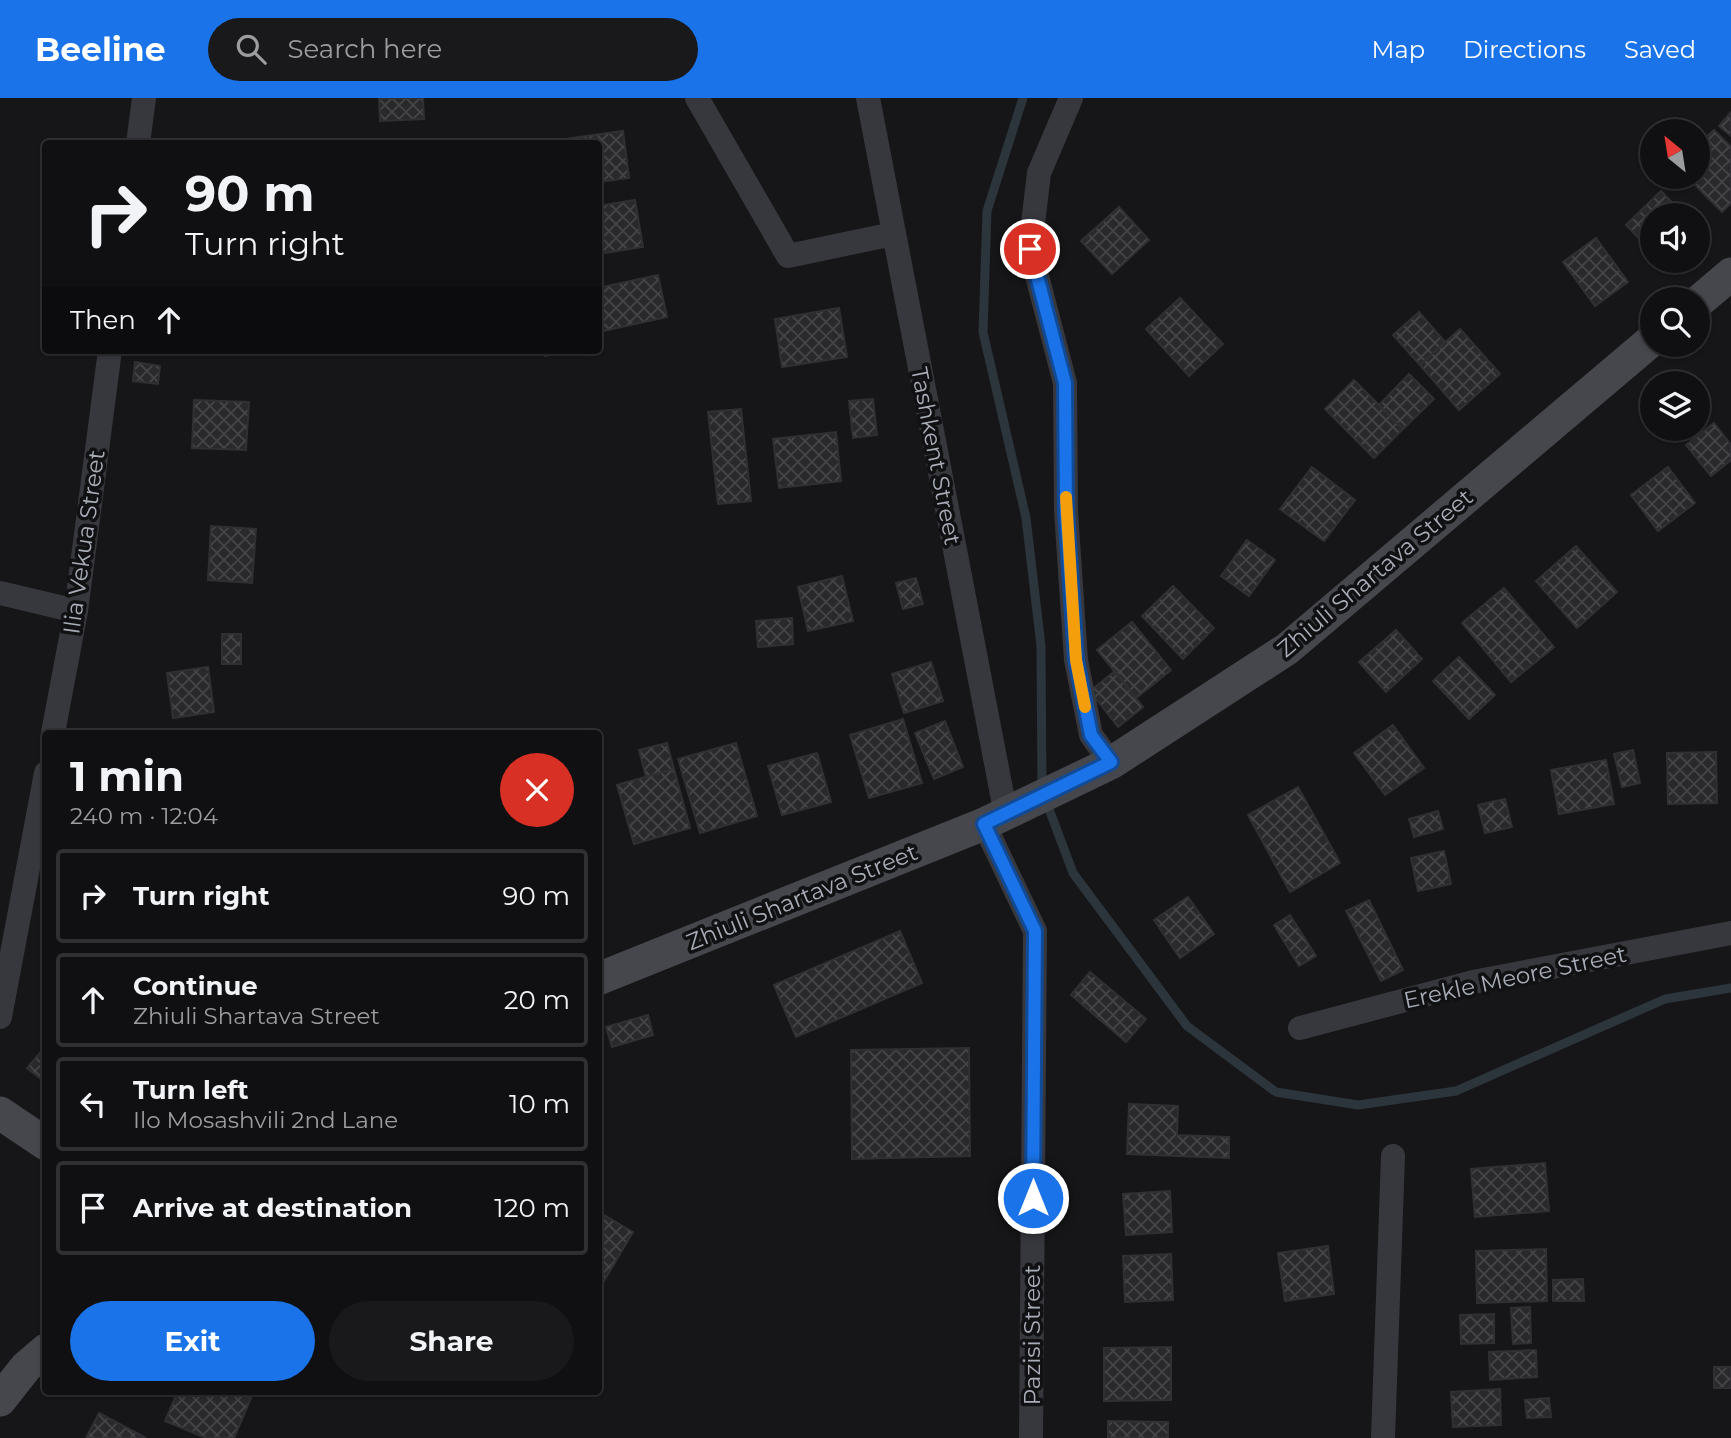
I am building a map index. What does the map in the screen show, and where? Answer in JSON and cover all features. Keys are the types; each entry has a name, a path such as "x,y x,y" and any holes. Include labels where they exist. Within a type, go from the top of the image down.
{"street":[{"path":"139,140 144,98"},
{"path":"697,98 788,256 893,234"},
{"name":"Tashkent Street","path":"868,98 995,820"},
{"path":"1071,98 1039,173 1030,249 1065,383 1066,511 1076,660 1091,735 1111,762"},
{"path":"1710,292 1731,274"},
{"name":"Zhiuli Shartava Street","path":"602,977 995,820 1111,762 1287,649 1640,351"},
{"name":"Ilia Vekua Street","path":"54,730 76,611 109,354"},
{"path":"0,593 76,611"},
{"path":"0,1017 42,794"},
{"name":"Pazisi Street","path":"995,820 1035,931 1031,1438"},
{"name":"Erekle Meore Street","path":"1300,1028 1473,982 1731,933"},
{"path":"0,1113 42,1141"},
{"path":"1383,1438 1393,1156"},
{"path":"0,1400 26,1367 42,1353"}],"building":[{"path":"379,98 423,98 424,119 380,121"},
{"path":"1731,112 1731,136 1719,126"},
{"path":"1714,130 1731,147 1731,203 1722,212 1699,189 1710,189 1710,134"},
{"path":"623,131 629,178 602,181 602,140 557,140"},
{"path":"1661,191 1672,203 1649,203"},
{"path":"635,200 643,247 602,253 602,205"},
{"path":"1119,207 1149,240 1112,274 1081,241"},
{"path":"1640,211 1640,240 1626,225"},
{"path":"1596,238 1628,282 1595,306 1563,262"},
{"path":"658,275 667,317 603,331 602,287"},
{"path":"1180,298 1223,344 1189,376 1146,329"},
{"path":"839,308 847,357 782,367 775,319"},
{"path":"1419,312 1445,342 1420,365 1393,335"},
{"path":"1460,329 1500,374 1459,410 1420,365"},
{"path":"135,362 160,366 158,384 133,381"},
{"path":"1409,374 1434,399 1403,429 1379,405"},
{"path":"1354,380 1403,429 1374,458 1325,409"},
{"path":"873,399 877,435 853,438 849,401"},
{"path":"194,400 249,402 246,450 192,448"},
{"path":"741,409 751,501 718,504 708,412"},
{"path":"1714,423 1731,445 1731,460 1711,476 1686,445 1691,441 1710,441 1710,426"},
{"path":"836,432 841,481 779,488 773,439"},
{"path":"1312,467 1355,500 1324,541 1280,509"},
{"path":"1668,467 1695,503 1658,531 1631,495"},
{"path":"211,526 256,529 252,583 208,580"},
{"path":"1247,540 1275,560 1249,596 1221,576"},
{"path":"1576,546 1617,592 1577,628 1536,581"},
{"path":"842,576 853,621 808,631 798,587"},
{"path":"916,578 923,604 903,609 896,583"},
{"path":"1173,586 1214,628 1183,659 1142,616"},
{"path":"1504,588 1554,647 1511,682 1462,623"},
{"path":"792,618 793,644 758,647 756,621"},
{"path":"1132,622 1171,670 1136,698 1097,650"},
{"path":"1396,630 1422,659 1386,692 1359,662"},
{"path":"222,634 241,634 241,664 222,664"},
{"path":"1459,657 1495,695 1469,719 1433,681"},
{"path":"931,662 943,701 904,713 892,674"},
{"path":"208,667 214,712 173,718 167,673"},
{"path":"1115,671 1143,707 1118,727 1090,691"},
{"path":"903,719 922,783 869,798 850,735"},
{"path":"945,721 963,767 934,779 915,733"},
{"path":"1393,725 1424,768 1385,795 1354,753"},
{"path":"667,743 674,769 646,777 639,750"},
{"path":"736,743 757,816 700,833 678,759"},
{"path":"1633,750 1640,783 1622,787 1614,754"},
{"path":"1716,752 1717,803 1668,804 1667,753"},
{"path":"817,753 831,802 782,815 768,766"},
{"path":"1606,760 1614,804 1559,814 1551,770"},
{"path":"674,769 690,828 634,844 617,785"},
{"path":"1298,787 1340,863 1290,892 1248,815"},
{"path":"1505,799 1512,827 1485,833 1478,805"},
{"path":"1438,811 1443,829 1414,837 1409,819"},
{"path":"1444,851 1451,884 1418,891 1411,858"},
{"path":"1188,897 1214,934 1180,958 1154,920"},
{"path":"1369,900 1403,970 1381,981 1346,911"},
{"path":"1290,915 1316,956 1299,966 1274,925"},
{"path":"900,931 922,983 796,1037 774,985"},
{"path":"1090,972 1146,1019 1126,1042 1071,995"},
{"path":"648,1015 653,1035 612,1047 606,1027"},
{"path":"969,1048 970,1156 852,1159 851,1050"},
{"path":"42,1051 42,1080 27,1068"},
{"path":"1129,1104 1178,1106 1177,1135 1229,1137 1229,1158 1127,1154"},
{"path":"1545,1163 1549,1211 1475,1217 1471,1169"},
{"path":"1170,1191 1172,1232 1126,1235 1123,1194"},
{"path":"602,1214 633,1232 602,1284"},
{"path":"1328,1246 1334,1294 1285,1301 1278,1253"},
{"path":"1546,1249 1547,1301 1477,1303 1476,1251"},
{"path":"1171,1254 1173,1300 1125,1302 1123,1256"},
{"path":"1583,1279 1584,1301 1553,1301 1553,1280"},
{"path":"1530,1307 1531,1343 1513,1344 1511,1308"},
{"path":"1494,1314 1494,1343 1461,1344 1460,1315"},
{"path":"1171,1347 1171,1400 1104,1401 1104,1348"},
{"path":"1536,1350 1537,1377 1490,1380 1489,1352"},
{"path":"1714,1367 1731,1367 1731,1388 1714,1388"},
{"path":"1500,1389 1501,1425 1453,1427 1451,1392"},
{"path":"176,1395 244,1395 251,1398 234,1438 206,1438 165,1421"},
{"path":"1549,1398 1551,1417 1527,1418 1525,1400"},
{"path":"99,1413 146,1438 86,1438"},
{"path":"1108,1421 1168,1422 1168,1438 1108,1438"}],"waterway":[{"path":"1023,98 987,211 983,332 1026,518 1041,646 1042,788"},
{"path":"1046,801 1073,873 1187,1026 1276,1092 1358,1105 1456,1091 1665,999 1731,988"}],"slow traffic":[{"path":"1066,497 1076,660 1085,707"}],"route":[{"path":"1030,249 1065,383 1066,511 1076,660 1091,735 1111,762 984,824 1035,931 1033,1198"}]}
